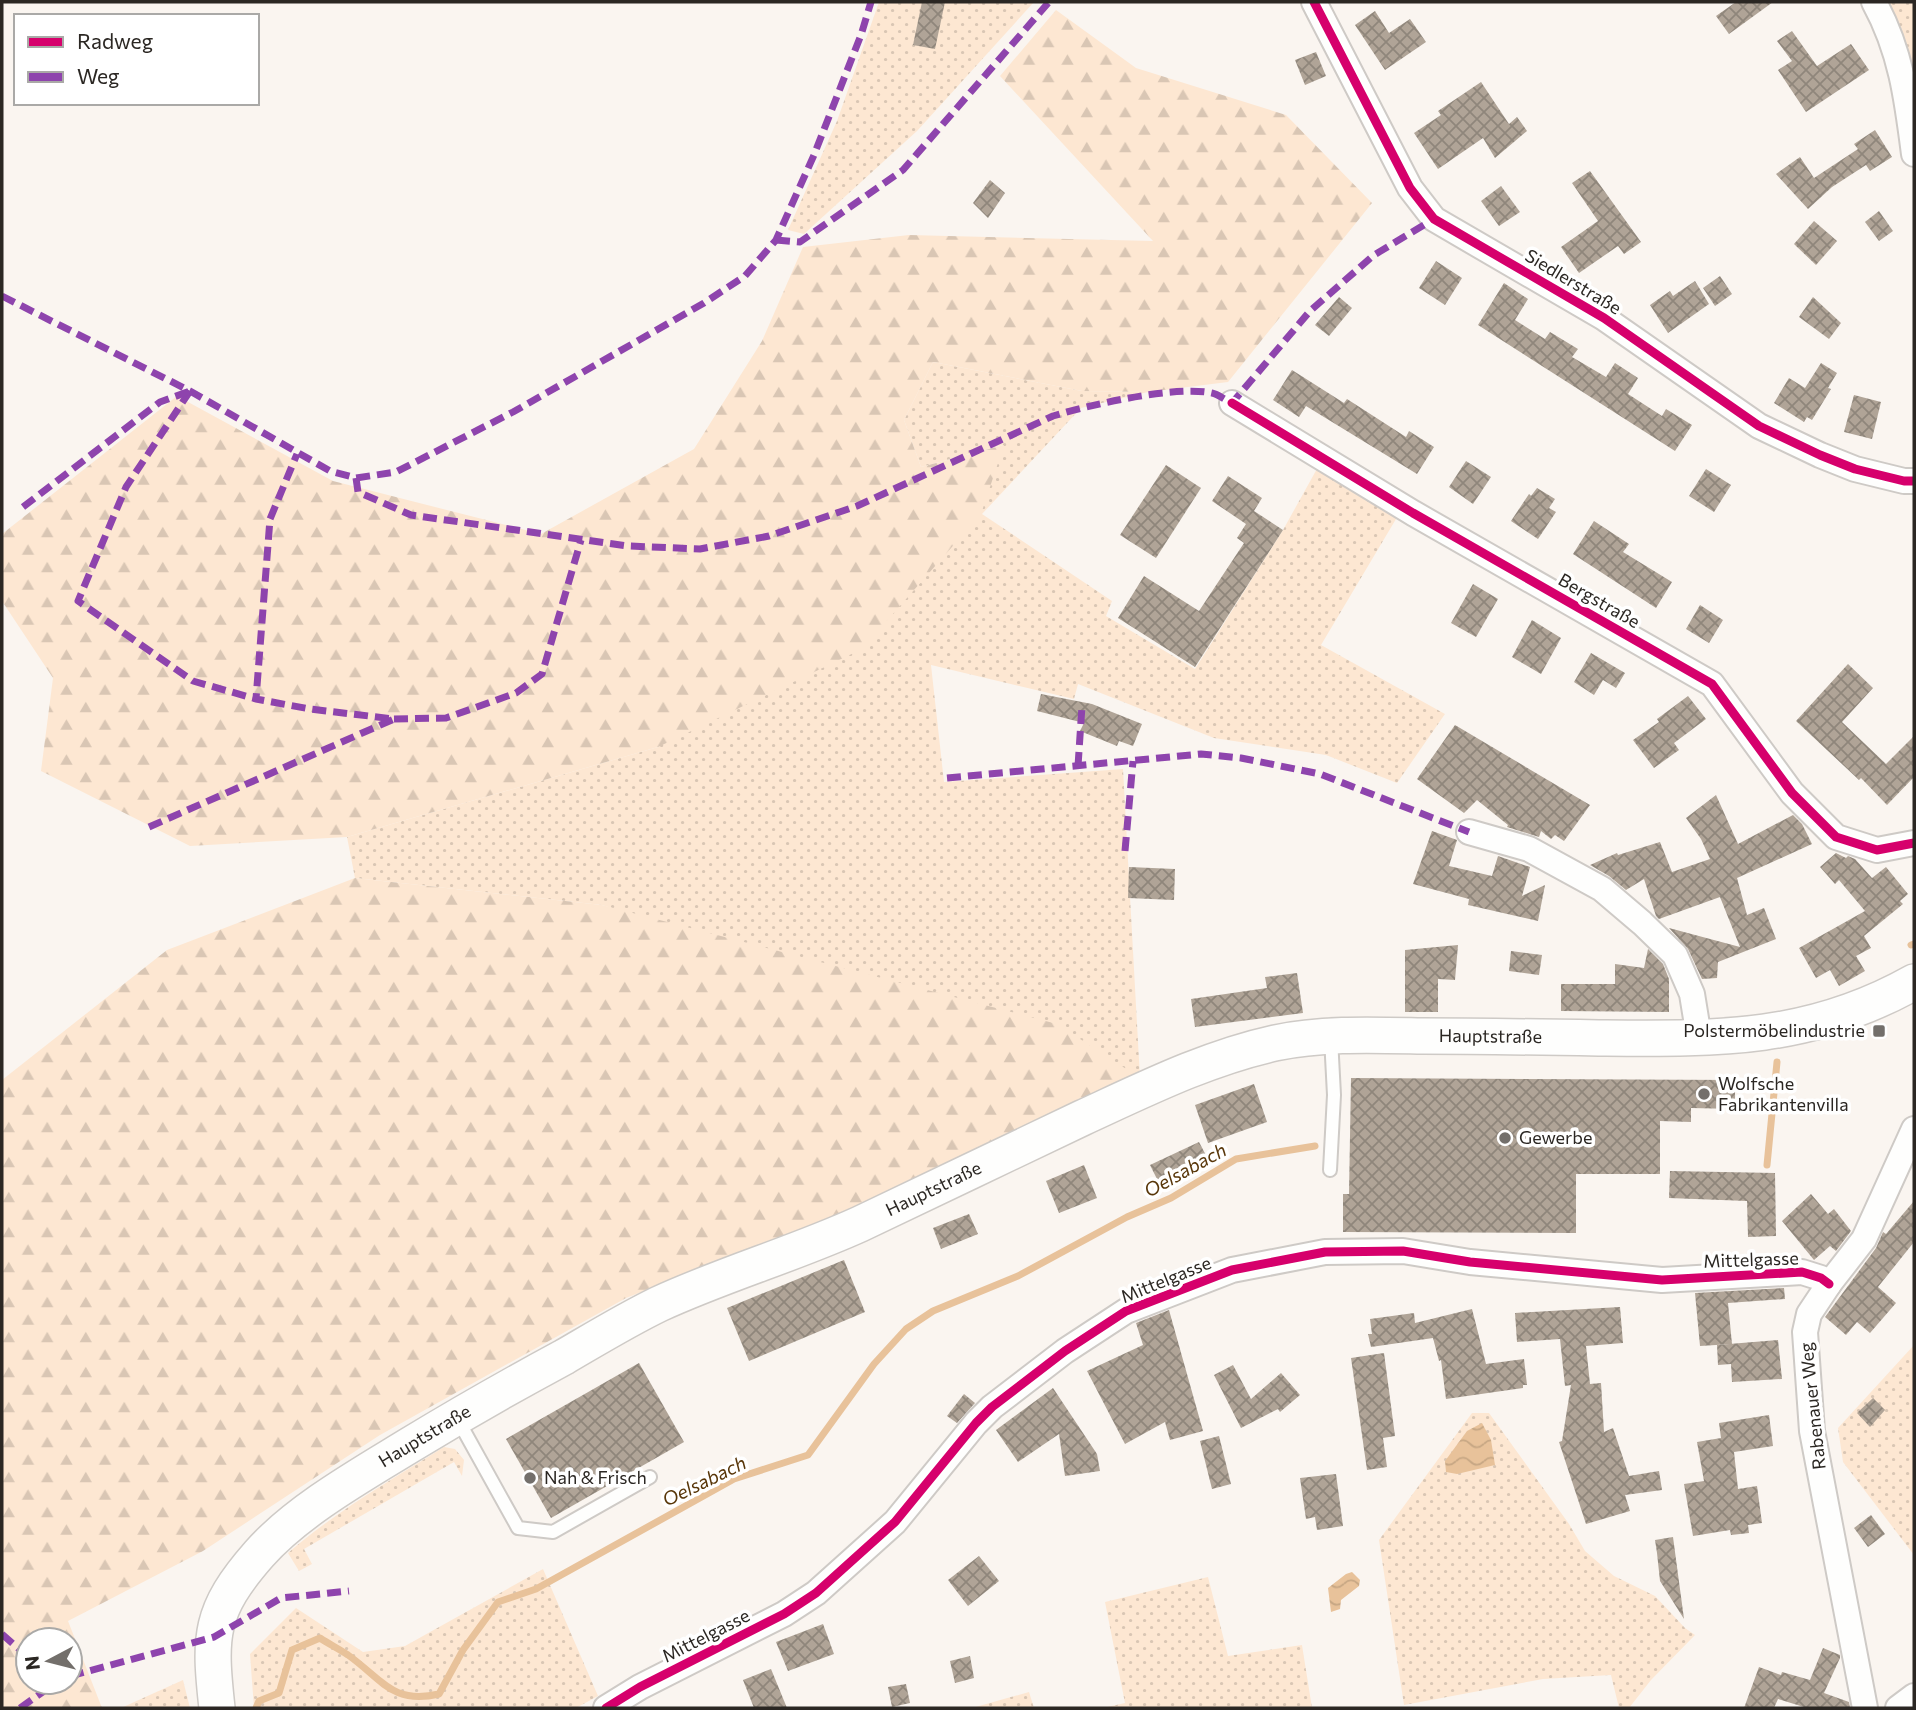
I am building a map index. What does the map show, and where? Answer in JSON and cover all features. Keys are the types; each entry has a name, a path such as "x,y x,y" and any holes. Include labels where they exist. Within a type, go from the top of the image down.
{"main road":[{"name":"Hauptstraße","path":"217,1708 212,1653 216,1622 242,1575 263,1550 297,1519 384,1461 456,1417 654,1306 705,1284 880,1222 1166,1079 1236,1053 1278,1042 1331,1037 1744,1036 1830,1019 1887,997 1914,982"}],"street":[{"name":"Siedlerstraße","path":"1314,2 1410,188 1434,219 1604,318 1759,426 1855,469 1914,481"},
{"path":"1874,2 1884,19 1901,64 1914,154"},
{"name":"Bergstraße","path":"1232,403 1413,513 1712,684 1792,793 1836,837 1877,850 1914,843"},
{"path":"1469,832 1529,849 1602,890 1642,923 1675,955 1692,994 1699,1037"},
{"name":"Rabenauer Weg","path":"1865,1708 1812,1431 1805,1332 1809,1314 1864,1239 1914,1129"},
{"name":"Mittelgasse","path":"606,1708 640,1687 784,1614 816,1593 895,1522 992,1407 1065,1351 1126,1311 1232,1270 1325,1252 1403,1251 1480,1264 1662,1280 1802,1272 1813,1274 1829,1284"},
{"path":"1898,1708 1914,1696"}],"lane":[{"path":"1330,1170 1334,1095 1331,1037"},
{"path":"456,1417 518,1528 552,1532 650,1478"}],"green space":[{"path":"879,2 1034,2 917,131 804,234 788,230 837,121"},
{"path":"1889,2 1914,2 1914,106 1898,21"},
{"path":"1056,10 1136,68 1286,115 1372,203 1228,382 1148,392 1082,391 933,362 904,420 921,467 1004,445 981,514 862,649 658,747 347,837 190,846 41,771 53,678 2,601 2,534 177,396 333,481 541,534 694,449 762,341 803,247 909,235 1153,241 1000,76"},
{"path":"933,362 1082,391 1148,392 1081,408 982,514 1112,601 1106,616 1195,669 1283,530 1318,467 1399,514 1321,645 1445,714 1397,783 1326,755 1214,738 1078,684 1074,699 931,665 944,782 1123,769 1140,1078 602,905 355,878 347,837 658,747 1003,445 921,467 904,420"},
{"path":"355,878 602,905 1057,1024 1140,1078 815,1232 746,1251 626,1298 380,1435 203,1551 68,1621 70,1626 14,1626 14,1696 84,1696 84,1662 102,1708 2,1708 2,1080 167,950"},
{"path":"1914,1345 1914,1555 1843,1462 1838,1428"},
{"path":"1472,1413 1489,1413 1569,1524 1585,1551 1614,1576 1655,1596 1695,1635 1651,1680 1629,1708 1619,1708 1611,1675 1543,1679 1404,1705 1379,1540"},
{"path":"444,1447 455,1449 464,1460 462,1476 454,1462 304,1549 312,1564 299,1571 288,1553 344,1510"},
{"path":"543,1569 598,1696 576,1708 254,1708 250,1654 296,1608 363,1652 405,1646"},
{"path":"1208,1577 1228,1656 1302,1645 1312,1708 1103,1708 1125,1703 1105,1602"},
{"path":"183,1680 190,1708 121,1708"},
{"path":"1029,1692 1034,1708 972,1708"}],"water":[{"path":"1482,1423 1491,1440 1495,1465 1457,1474 1446,1472 1445,1461 1467,1431"},
{"path":"1352,1572 1360,1580 1359,1586 1341,1600 1340,1609 1331,1612 1328,1588"}],"building":[{"path":"922,2 945,2 935,49 913,45"},
{"path":"1736,2 1773,2 1729,34 1716,16"},
{"path":"1375,11 1389,33 1410,19 1426,42 1385,70 1355,25"},
{"path":"1792,31 1817,66 1851,44 1869,70 1806,112 1778,70 1792,61 1777,41"},
{"path":"1316,52 1326,76 1305,85 1295,60"},
{"path":"1481,82 1509,124 1517,117 1527,131 1495,158 1483,138 1438,169 1414,133 1441,115 1438,111"},
{"path":"1875,130 1892,157 1870,171 1866,165 1832,187 1808,209 1776,174 1800,157 1814,178 1858,149 1854,144"},
{"path":"1590,171 1641,242 1624,254 1618,246 1579,273 1561,247 1598,221 1572,183"},
{"path":"990,180 1005,193 988,218 973,203"},
{"path":"1501,186 1520,212 1499,226 1481,201"},
{"path":"1879,211 1893,231 1879,241 1865,222"},
{"path":"1814,221 1837,241 1816,265 1794,244"},
{"path":"1436,261 1462,278 1445,305 1419,288"},
{"path":"1720,276 1732,294 1715,306 1703,288"},
{"path":"1695,281 1709,304 1668,333 1650,305 1670,291 1673,296"},
{"path":"1504,283 1528,299 1515,320 1545,339 1550,332 1578,349 1572,357 1606,377 1615,363 1638,378 1628,394 1662,416 1666,409 1692,425 1675,451 1478,325"},
{"path":"1339,297 1352,308 1329,336 1315,325"},
{"path":"1813,297 1841,323 1829,339 1799,317"},
{"path":"1821,363 1837,373 1828,388 1831,389 1812,420 1807,417 1804,422 1774,403 1789,378 1805,388"},
{"path":"1292,370 1344,403 1347,399 1406,437 1409,431 1434,447 1417,474 1306,406 1299,417 1273,400"},
{"path":"1854,395 1881,402 1872,439 1844,432"},
{"path":"1466,461 1491,477 1473,504 1449,487"},
{"path":"1166,465 1201,488 1156,558 1120,535"},
{"path":"1706,469 1731,485 1714,512 1689,496"},
{"path":"1228,476 1262,498 1254,511 1283,530 1195,667 1118,618 1144,576 1199,611 1244,543 1237,538 1246,524 1212,501"},
{"path":"1537,488 1555,499 1549,508 1556,512 1538,539 1511,521 1529,494 1531,496"},
{"path":"1594,521 1629,544 1623,552 1672,582 1656,608 1573,554"},
{"path":"1473,584 1498,599 1476,637 1451,623"},
{"path":"1700,605 1723,620 1709,643 1686,629"},
{"path":"1532,620 1561,638 1541,674 1512,657"},
{"path":"1591,653 1625,673 1616,688 1603,680 1594,695 1574,682"},
{"path":"1848,664 1873,688 1842,722 1886,764 1914,736 1914,777 1887,805 1861,778 1859,780 1796,721"},
{"path":"1041,694 1092,704 1142,724 1133,746 1119,741 1117,746 1080,731 1084,723 1037,711"},
{"path":"1688,696 1706,719 1674,743 1679,750 1654,768 1633,740 1659,722 1657,719"},
{"path":"1455,725 1590,805 1564,841 1555,835 1551,839 1541,831 1539,837 1507,827 1508,825 1477,800 1464,813 1417,779"},
{"path":"1716,795 1738,844 1793,815 1802,824 1812,844 1737,878 1747,915 1764,908 1776,939 1718,962 1717,978 1702,979 1688,949 1669,928 1740,947 1720,897 1659,919 1644,879 1626,890 1590,865 1617,853 1618,855 1660,842 1672,872 1710,859 1701,839 1686,818"},
{"path":"1432,831 1457,840 1449,866 1492,876 1498,856 1530,867 1522,896 1545,885 1538,921 1468,905 1469,899 1413,884"},
{"path":"1836,853 1855,859 1872,878 1886,867 1908,894 1900,901 1903,904 1864,936 1871,948 1856,956 1865,971 1839,986 1830,970 1816,978 1799,948 1865,911 1839,880 1835,884 1820,867"},
{"path":"1129,867 1175,869 1174,900 1128,898"},
{"path":"1458,945 1455,980 1438,979 1438,1012 1405,1012 1405,950"},
{"path":"1648,949 1663,964 1669,979 1669,1012 1561,1011 1561,984 1615,984 1615,964 1644,968"},
{"path":"1511,951 1542,955 1539,975 1509,971"},
{"path":"1297,973 1303,1013 1195,1027 1191,999 1267,988 1265,977"},
{"name":"Gewerbe","path":"1351,1078 1735,1080 1735,1109 1691,1108 1691,1122 1660,1121 1660,1174 1576,1174 1576,1233 1343,1232 1343,1194 1349,1194"},
{"path":"1254,1084 1267,1122 1208,1143 1195,1105"},
{"path":"1199,1142 1209,1161 1160,1185 1150,1165"},
{"path":"1084,1165 1097,1198 1059,1213 1046,1181"},
{"path":"1670,1171 1775,1173 1776,1236 1748,1237 1747,1201 1669,1198"},
{"path":"1811,1194 1828,1214 1834,1209 1851,1231 1836,1251 1830,1246 1814,1260 1782,1221"},
{"path":"1914,1201 1914,1242 1878,1287 1896,1303 1870,1333 1857,1322 1846,1335 1825,1317 1876,1248 1883,1232 1886,1234"},
{"path":"969,1214 978,1234 941,1249 933,1228"},
{"path":"844,1260 865,1312 749,1361 727,1308"},
{"path":"1784,1288 1785,1299 1728,1303 1732,1344 1700,1346 1695,1293"},
{"path":"1620,1307 1623,1343 1586,1346 1590,1384 1601,1383 1604,1432 1613,1428 1629,1476 1659,1471 1662,1490 1625,1495 1630,1511 1586,1524 1559,1442 1562,1441 1571,1385 1565,1386 1560,1339 1517,1342 1515,1313"},
{"path":"1472,1309 1486,1364 1524,1359 1527,1385 1523,1385 1523,1388 1446,1399 1441,1360 1439,1361 1433,1338 1371,1347 1368,1334 1372,1334 1370,1319 1414,1313 1415,1323"},
{"path":"1169,1310 1203,1431 1170,1440 1165,1422 1125,1444 1087,1371 1143,1345 1136,1323"},
{"path":"1778,1340 1782,1379 1732,1382 1731,1364 1718,1365 1717,1345"},
{"path":"1384,1353 1395,1436 1383,1438 1387,1467 1367,1470 1351,1358"},
{"path":"639,1363 684,1442 551,1518 506,1439"},
{"path":"1233,1365 1251,1399 1281,1373 1300,1395 1280,1412 1278,1409 1241,1428 1214,1375"},
{"path":"1053,1388 1097,1454 1100,1471 1065,1476 1059,1434 1018,1462 996,1430"},
{"path":"964,1394 975,1403 957,1423 947,1416"},
{"path":"1873,1398 1885,1410 1870,1427 1857,1413"},
{"path":"1769,1415 1773,1446 1734,1452 1738,1489 1757,1486 1762,1523 1748,1525 1749,1533 1731,1535 1730,1530 1693,1536 1684,1484 1704,1481 1697,1442 1721,1438 1719,1423"},
{"path":"1219,1436 1231,1484 1212,1489 1200,1441"},
{"path":"1336,1474 1343,1526 1317,1530 1315,1517 1306,1519 1300,1478"},
{"path":"1871,1515 1885,1534 1868,1547 1854,1528"},
{"path":"1673,1537 1684,1619 1660,1581 1655,1540"},
{"path":"979,1556 999,1581 968,1606 948,1580"},
{"path":"823,1624 834,1654 788,1671 776,1642"},
{"path":"1823,1648 1840,1655 1824,1693 1849,1702 1850,1708 1807,1708 1778,1699 1774,1708 1744,1708 1759,1667 1781,1675 1782,1672 1810,1680"},
{"path":"970,1656 974,1678 955,1683 950,1661"},
{"path":"771,1669 787,1708 754,1708 743,1680"},
{"path":"906,1684 910,1703 892,1707 888,1687"}],"waterway":[{"name":"Oelsabach","path":"1767,1165 1777,1062"},
{"name":"Oelsabach","path":"256,1708 259,1701 279,1693 292,1650 320,1638 399,1693 410,1696 439,1694 463,1650 498,1602 536,1589 734,1479 808,1455 874,1364 906,1329 933,1311 1018,1276 1127,1217 1171,1198 1236,1159 1315,1146"}],"marked path":[{"path":"2,296 190,391 330,471 356,478 396,472 513,412 704,303 745,276 776,240 814,155 861,35 871,2"},
{"path":"776,240 800,242 903,170 1049,2"},
{"path":"356,478 358,492 411,515 628,546 700,549 769,536 857,506 1053,416 1110,402 1177,392 1212,393 1232,403 1310,311 1374,255 1434,219"},
{"path":"190,391 126,487 78,601 193,681 256,699"},
{"path":"23,507 160,402 190,391"},
{"path":"149,827 394,719 310,709 256,699 270,519 297,454"},
{"path":"394,719 446,718 516,693 542,674 581,540"},
{"path":"1078,766 1082,706"},
{"path":"947,778 1201,754 1241,758 1320,774 1469,832"},
{"path":"1125,851 1133,761"},
{"path":"84,1672 214,1637 281,1598 349,1591"},
{"path":"2,1634 14,1645"},
{"path":"20,1708 37,1696"}],"cycle path":[{"path":"1314,2 1410,188 1434,219 1604,318 1759,426 1855,469 1914,481"},
{"path":"1232,403 1413,513 1712,684 1792,793 1836,837 1877,850 1914,843"},
{"path":"606,1708 640,1687 784,1614 816,1593 895,1522 992,1407 1065,1351 1126,1311 1232,1270 1325,1252 1403,1251 1470,1262 1662,1280 1802,1272 1821,1278 1829,1284"}],"place":[{"name":"Polstermöbelindustrie","path":"1879,1031"},
{"name":"Wolfsche Fabrikantenvilla","path":"1704,1094"},
{"name":"Gewerbe","path":"1505,1138"},
{"name":"Nah & Frisch","path":"530,1478"}]}
